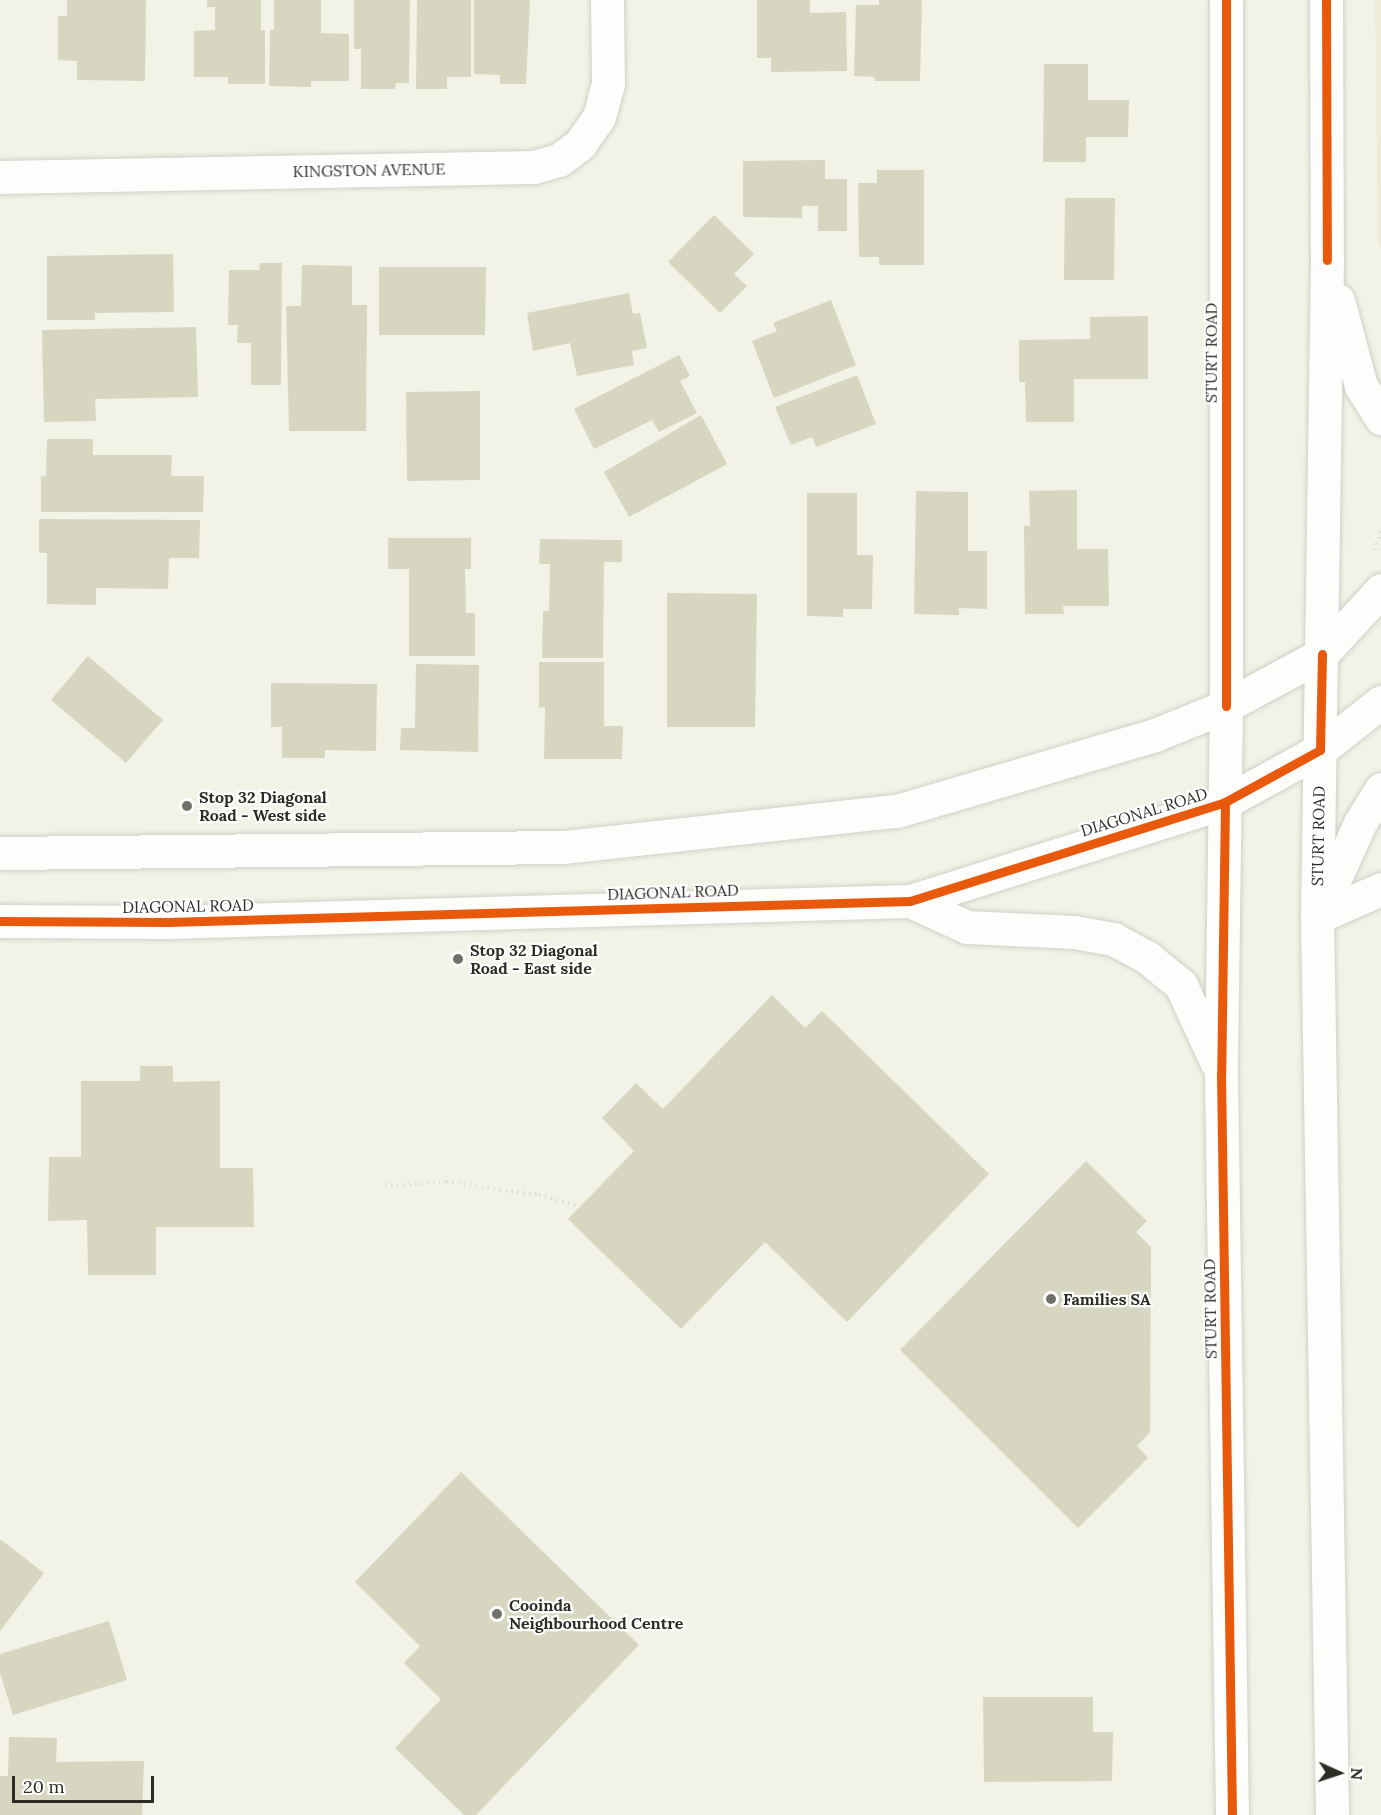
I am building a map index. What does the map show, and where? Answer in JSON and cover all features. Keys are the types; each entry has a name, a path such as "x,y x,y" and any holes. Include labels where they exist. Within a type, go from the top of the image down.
{"main road":[{"name":"KINGSTON AVENUE","path":"0,177 534,167 559,160 580,144 599,117 608,83 607,0"},
{"name":"STURT ROAD","path":"1226,0 1226,706 1221,1074 1232,1815"},
{"name":"STURT ROAD","path":"1326,0 1327,260 1317,917 1332,1815"},
{"path":"1327,260 1361,386 1381,418"},
{"path":"0,853 563,847 897,811 1155,735 1226,706 1322,654 1381,590"},
{"name":"DIAGONAL ROAD","path":"0,921 168,922 910,901 1225,802 1320,750 1381,702"},
{"path":"1317,917 1360,823 1381,789"},
{"path":"1317,917 1381,889"},
{"path":"910,901 967,927 1074,932 1113,939 1148,958 1181,985 1201,1024 1221,1074"}],"path":[{"path":"1372,560 1381,530"},
{"path":"385,1185 446,1182 539,1195 581,1207"}],"shaded area":[{"path":"1375,0 1381,0 1381,248 1378,243"}],"building":[{"path":"67,0 146,0 145,81 77,80 77,61 58,60 58,16 67,16"},
{"path":"207,0 261,0 261,30 265,30 265,84 228,84 228,77 194,77 194,31 215,30 215,7 207,7"},
{"path":"274,0 321,0 321,33 349,34 349,81 311,81 311,87 269,86 270,30 274,30"},
{"path":"354,0 410,0 409,83 396,83 395,89 361,89 361,49 354,49"},
{"path":"417,0 471,0 471,77 447,77 447,89 416,89"},
{"path":"474,0 530,0 526,84 500,84 500,75 474,74"},
{"path":"757,0 810,0 810,13 846,12 847,71 771,72 771,58 757,58"},
{"path":"879,0 922,0 920,81 874,81 875,77 854,76 856,5 879,5"},
{"path":"1044,64 1088,64 1088,100 1129,100 1128,137 1086,137 1086,162 1043,162"},
{"path":"825,160 825,179 847,179 847,231 818,231 818,206 802,206 802,218 743,217 743,161"},
{"path":"877,170 924,170 924,265 879,265 879,257 859,257 858,183 877,183"},
{"path":"1065,198 1115,198 1114,280 1064,280"},
{"path":"714,215 754,254 734,274 747,286 720,313 668,262"},
{"path":"173,254 174,312 95,313 95,320 47,320 47,256"},
{"path":"260,263 282,263 281,385 251,385 251,343 237,343 238,325 228,325 229,270 259,270"},
{"path":"302,265 352,266 352,305 367,305 366,431 289,431 286,306 301,306"},
{"path":"379,267 486,267 485,335 379,335"},
{"path":"629,293 633,314 640,313 647,348 632,351 634,365 577,376 570,343 533,351 527,313"},
{"path":"831,300 856,365 774,398 752,341 777,331 773,323"},
{"path":"1148,316 1148,379 1074,379 1074,422 1026,422 1025,382 1019,382 1019,340 1090,339 1090,317"},
{"path":"196,327 198,397 95,399 96,421 44,422 42,330"},
{"path":"679,355 690,376 680,381 697,413 659,432 652,420 594,449 574,409"},
{"path":"857,375 876,424 816,447 812,437 791,445 775,407"},
{"path":"480,391 480,480 407,481 406,392"},
{"path":"701,415 727,464 629,517 604,472"},
{"path":"47,439 93,439 93,455 172,455 171,476 204,476 203,512 41,512 41,476 46,476"},
{"path":"1077,490 1077,549 1108,549 1109,606 1063,606 1064,614 1025,614 1024,526 1030,526 1029,491"},
{"path":"916,491 968,492 968,551 987,551 987,609 959,608 959,615 914,614"},
{"path":"807,493 857,493 857,555 873,555 872,609 843,609 843,617 807,616"},
{"path":"39,519 200,520 199,558 169,558 168,589 96,588 96,605 47,604 47,553 39,553"},
{"path":"388,538 471,538 471,569 465,569 466,613 475,613 475,656 409,656 409,569 388,569"},
{"path":"540,539 622,540 622,562 604,562 603,658 542,658 543,611 549,611 550,564 539,564"},
{"path":"667,593 757,594 755,727 667,727"},
{"path":"88,656 163,720 126,763 51,700"},
{"path":"539,662 604,662 604,726 623,726 622,759 544,759 545,707 539,708"},
{"path":"416,664 479,665 478,752 400,750 401,728 415,728"},
{"path":"271,683 377,684 376,751 325,750 325,758 282,758 282,727 271,727"},
{"path":"772,995 805,1028 822,1011 989,1174 847,1322 765,1242 681,1329 568,1219 634,1151 602,1118 636,1083 663,1109"},
{"path":"140,1066 173,1066 173,1082 220,1081 220,1168 253,1168 254,1227 156,1227 156,1275 88,1275 87,1220 48,1221 49,1157 81,1157 81,1081 140,1081"},
{"name":"Families SA","path":"1086,1161 1147,1221 1136,1232 1151,1247 1150,1432 1137,1446 1148,1458 1078,1528 900,1350"},
{"name":"Cooinda Neighbourhood Centre","path":"461,1472 639,1645 476,1815 464,1815 395,1748 441,1699 404,1663 420,1646 355,1582"},
{"path":"0,1539 44,1573 0,1631"},
{"path":"109,1621 127,1680 13,1715 0,1673 0,1654"},
{"path":"983,1697 1093,1697 1093,1732 1113,1732 1112,1781 984,1782"},
{"path":"9,1737 57,1738 56,1762 144,1761 142,1815 0,1815 0,1776 8,1776"}],"cycle path":[{"path":"1226,0 1226,706"},
{"path":"1326,0 1327,260"},
{"path":"0,921 168,922 910,901 1225,802 1320,750 1322,654"},
{"path":"1225,802 1221,1074 1232,1815"}],"place":[{"name":"Stop 32 Diagonal Road - West side","path":"187,806"},
{"name":"Stop 32 Diagonal Road - East side","path":"458,959"},
{"name":"Families SA","path":"1051,1299"},
{"name":"Cooinda Neighbourhood Centre","path":"497,1614"}]}
